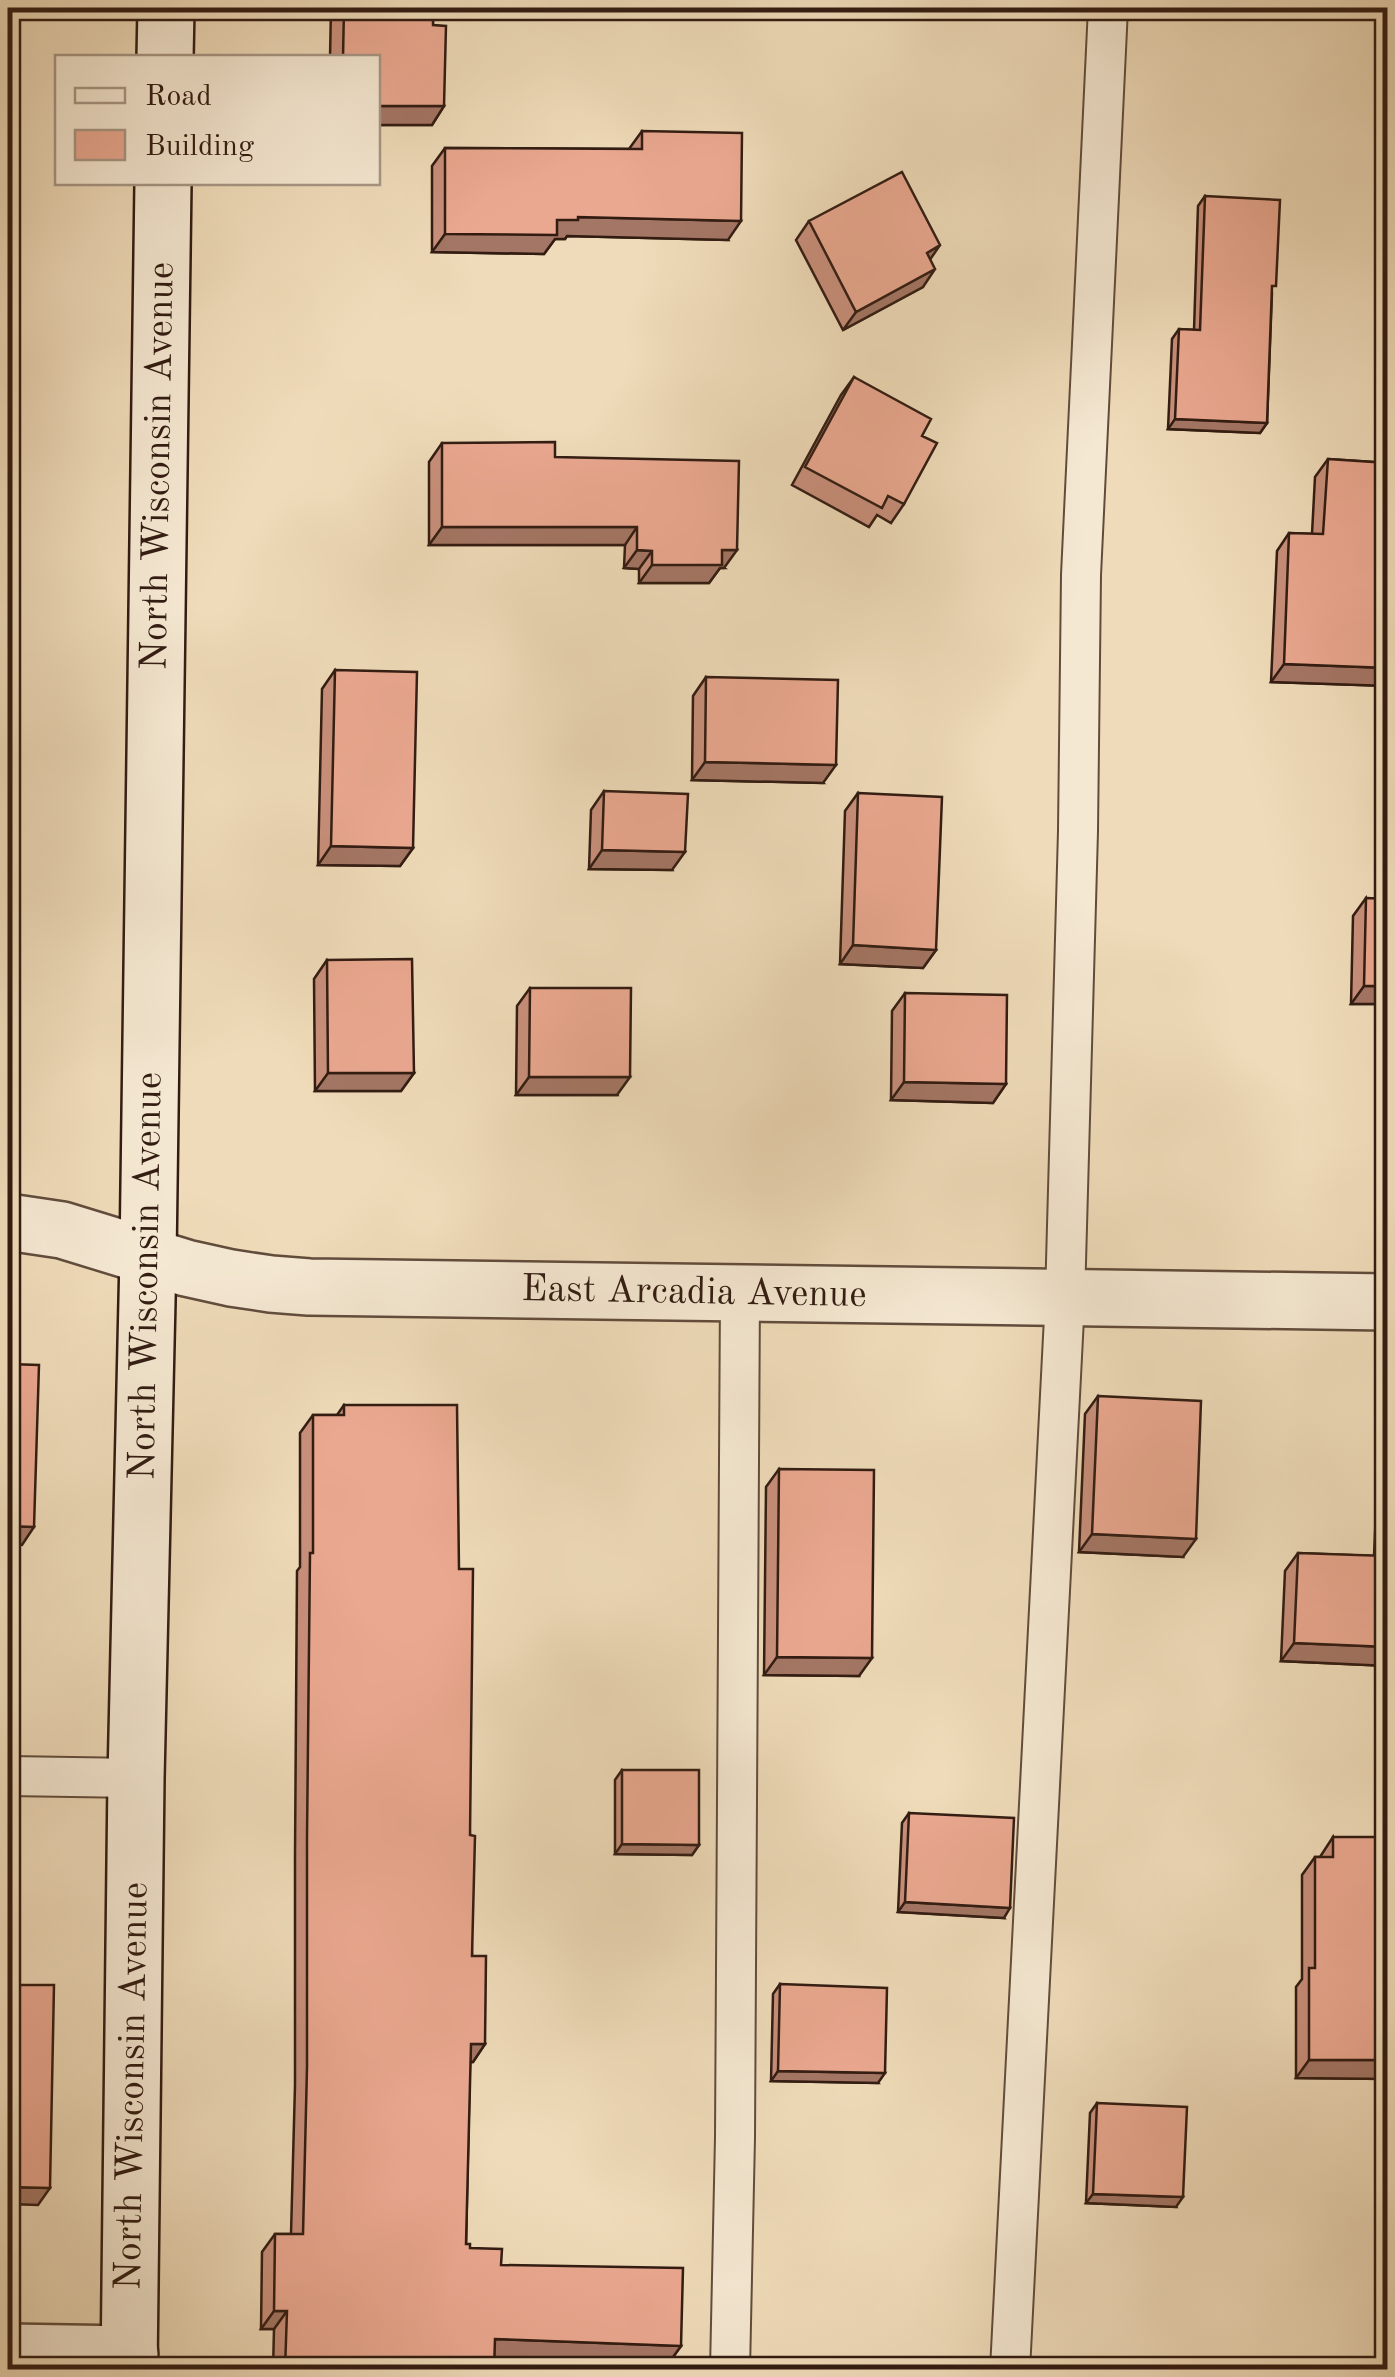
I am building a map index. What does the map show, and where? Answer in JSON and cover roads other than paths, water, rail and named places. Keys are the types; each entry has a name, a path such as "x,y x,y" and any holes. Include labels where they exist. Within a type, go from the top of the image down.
{"street":[{"path":"165,55 166,8"},
{"name":"North Wisconsin Avenue","path":"130,2362 163,185"},
{"name":"East Arcadia Avenue","path":"8,1222 62,1230 231,1278 309,1287 1388,1302"},
{"path":"8,2352 130,2362"}],"lane":[{"path":"1010,2370 1066,1298 1081,576 1108,8"},
{"path":"730,2370 740,1293"},
{"path":"8,1776 136,1778"}]}
